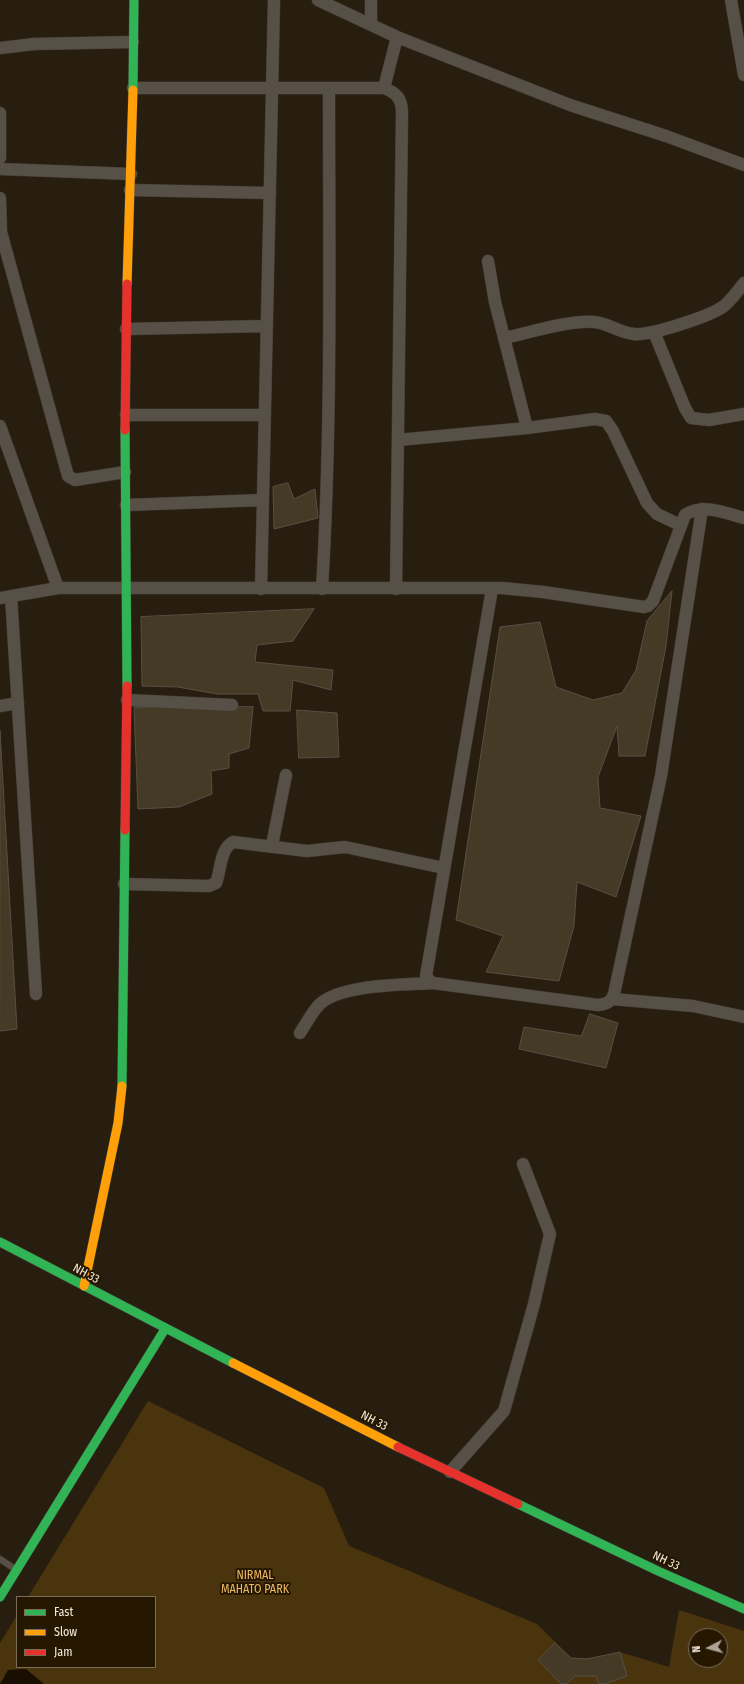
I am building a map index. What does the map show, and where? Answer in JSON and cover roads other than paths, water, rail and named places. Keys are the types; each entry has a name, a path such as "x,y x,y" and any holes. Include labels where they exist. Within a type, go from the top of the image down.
{"street":[{"path":"84,1286 118,1124 120,1100 128,588 125,472 126,328 131,174 134,0"},
{"path":"261,589 274,0"},
{"path":"318,0 397,37 570,105 666,136 744,165"},
{"path":"371,0 371,25"},
{"path":"731,0 744,75"},
{"path":"384,88 397,37"},
{"path":"0,48 34,44 133,42"},
{"path":"133,88 384,88 398,97 402,104 396,589"},
{"path":"322,589 328,493 329,88"},
{"path":"0,113 0,158"},
{"path":"0,169 131,174"},
{"path":"130,190 270,194"},
{"path":"0,198 1,232 66,472 72,479 75,480 125,472"},
{"path":"488,261 495,302 527,428"},
{"path":"504,338 576,323 594,322 633,334 642,335 706,316 724,306 744,283"},
{"path":"126,328 267,326"},
{"path":"654,332 685,408 691,418 709,420 744,414"},
{"path":"126,415 265,415"},
{"path":"398,440 527,428 596,419 606,421 614,430 647,503 657,514 680,525"},
{"path":"0,426 58,588"},
{"path":"126,505 263,500"},
{"path":"612,999 661,776 702,509"},
{"path":"36,994 18,703 6,597 58,588 492,588 543,592 640,607 648,606 653,601 685,515 692,510 702,509 744,518"},
{"path":"433,983 428,979 426,972 492,588"},
{"path":"127,700 232,705"},
{"path":"0,706 18,703"},
{"path":"272,846 286,775"},
{"path":"124,884 209,886 216,883 224,851 228,845 233,842 307,851 353,848 444,868"},
{"path":"300,1033 320,1004 338,994 359,989 433,983 598,1005 605,1004 612,999 693,1006 744,1017"},
{"path":"450,1472 504,1411 534,1304 550,1234 523,1164"},
{"name":"NH 33","path":"0,1242 165,1329 450,1472 702,1592 744,1609"},
{"path":"0,1596 165,1329"}],"lane":[{"path":"0,1559 17,1570"}],"park label":[{"name":"NIRMAL MAHATO PARK","path":"255,1583"}]}
